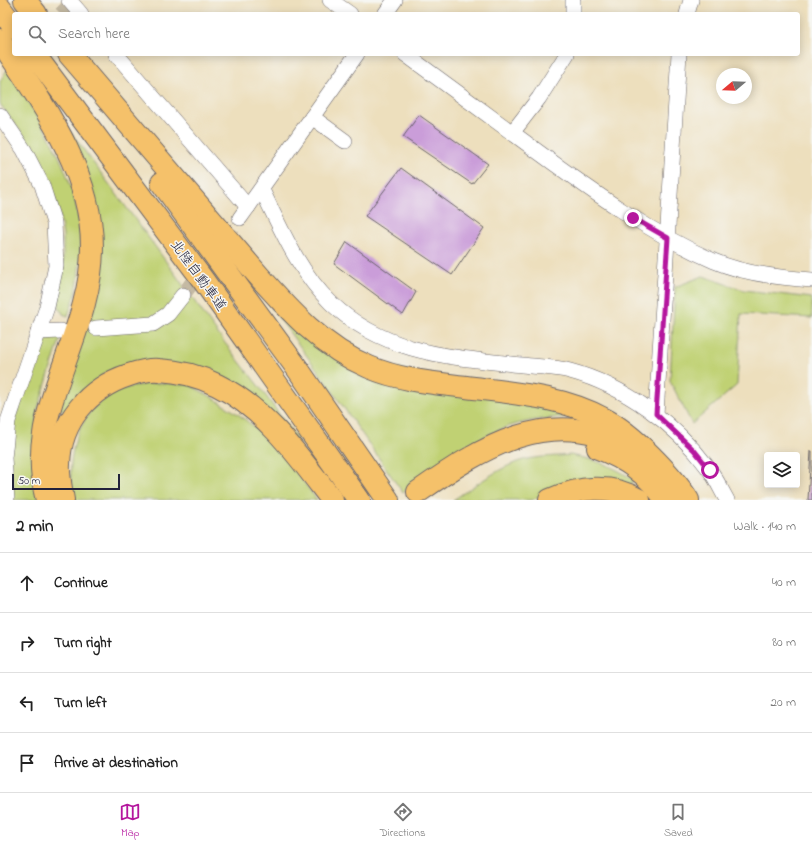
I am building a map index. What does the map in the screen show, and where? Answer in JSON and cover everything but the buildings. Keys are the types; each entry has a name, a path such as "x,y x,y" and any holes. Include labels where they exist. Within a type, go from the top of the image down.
{"highway":[{"path":"26,0 35,12"},
{"path":"0,8 12,24"},
{"path":"0,40 63,141 81,182 91,226 92,248 87,291 82,315 49,406 44,427 42,469 47,500"},
{"name":"北陸自動車道","path":"35,56 203,280 359,500"},
{"name":"北陸自動車道","path":"67,56 222,264 297,368 388,500"},
{"path":"71,56 258,275 287,307 323,341 345,355 369,367 390,374 438,384 543,398 565,403 585,410 622,430 639,444 669,475 688,500"},
{"path":"63,500 59,464 62,444 68,426 76,411 101,387 119,378 157,370 177,372 198,377 218,385 236,396 271,425 332,500"},
{"path":"424,496 448,471 486,449 520,435 552,429 572,429 592,432 614,439 651,460 669,475"},
{"path":"424,496 493,460 528,447 564,443 583,445 617,456 633,466 648,479 666,500"},
{"path":"550,500 563,494 582,489 601,488 619,492 639,500"}],"street":[{"path":"330,0 347,12"},
{"path":"386,12 395,0"},
{"path":"573,0 573,12"},
{"path":"688,12 691,0"},
{"path":"118,56 244,213 262,190 356,56"},
{"path":"408,56 593,192 633,218 668,238 715,262 746,271 812,280"},
{"path":"512,132 539,98 566,56"},
{"path":"656,414 679,56"},
{"path":"0,114 24,150 42,185 54,223 56,266 47,307 8,421 4,458 7,500"},
{"path":"312,118 345,141"},
{"path":"262,190 294,253 311,280 331,303 354,321 380,337 405,347 435,354 570,371 599,381 631,396 656,414 694,450 710,470 727,500"},
{"path":"96,328 153,324 168,314 183,295"},
{"path":"38,332 61,331"}],"green space":[{"path":"7,70 50,139 71,188 78,214 80,241 79,269 75,296 68,316 63,314 56,302 63,268 63,236 59,212 48,177 33,148 0,104 0,81"},
{"path":"50,104 302,446 256,404 121,366 105,373 89,386 65,411 60,409 101,234"},
{"path":"703,276 744,290 812,298 812,318 741,314 737,385 692,424 670,381 675,287"},
{"path":"271,307 319,347 537,404 572,416 524,422 487,435 442,463 403,493 326,382"},
{"path":"61,337 37,411 38,500 13,500 9,458 14,420 40,351 48,338"},
{"path":"161,383 189,385 210,396 238,414 268,438 317,500 75,500 72,486 72,456 75,441 81,426 89,414 99,403 117,391 136,386"},
{"path":"570,455 603,464 618,470 634,480 629,486 542,495 532,500 453,500 492,475 517,462 536,458"}],"tunnel":[{"path":"63,12 72,3"},
{"path":"183,295 240,218"}],"route":[{"path":"633,218 668,238 656,414 694,450 710,470"}]}
